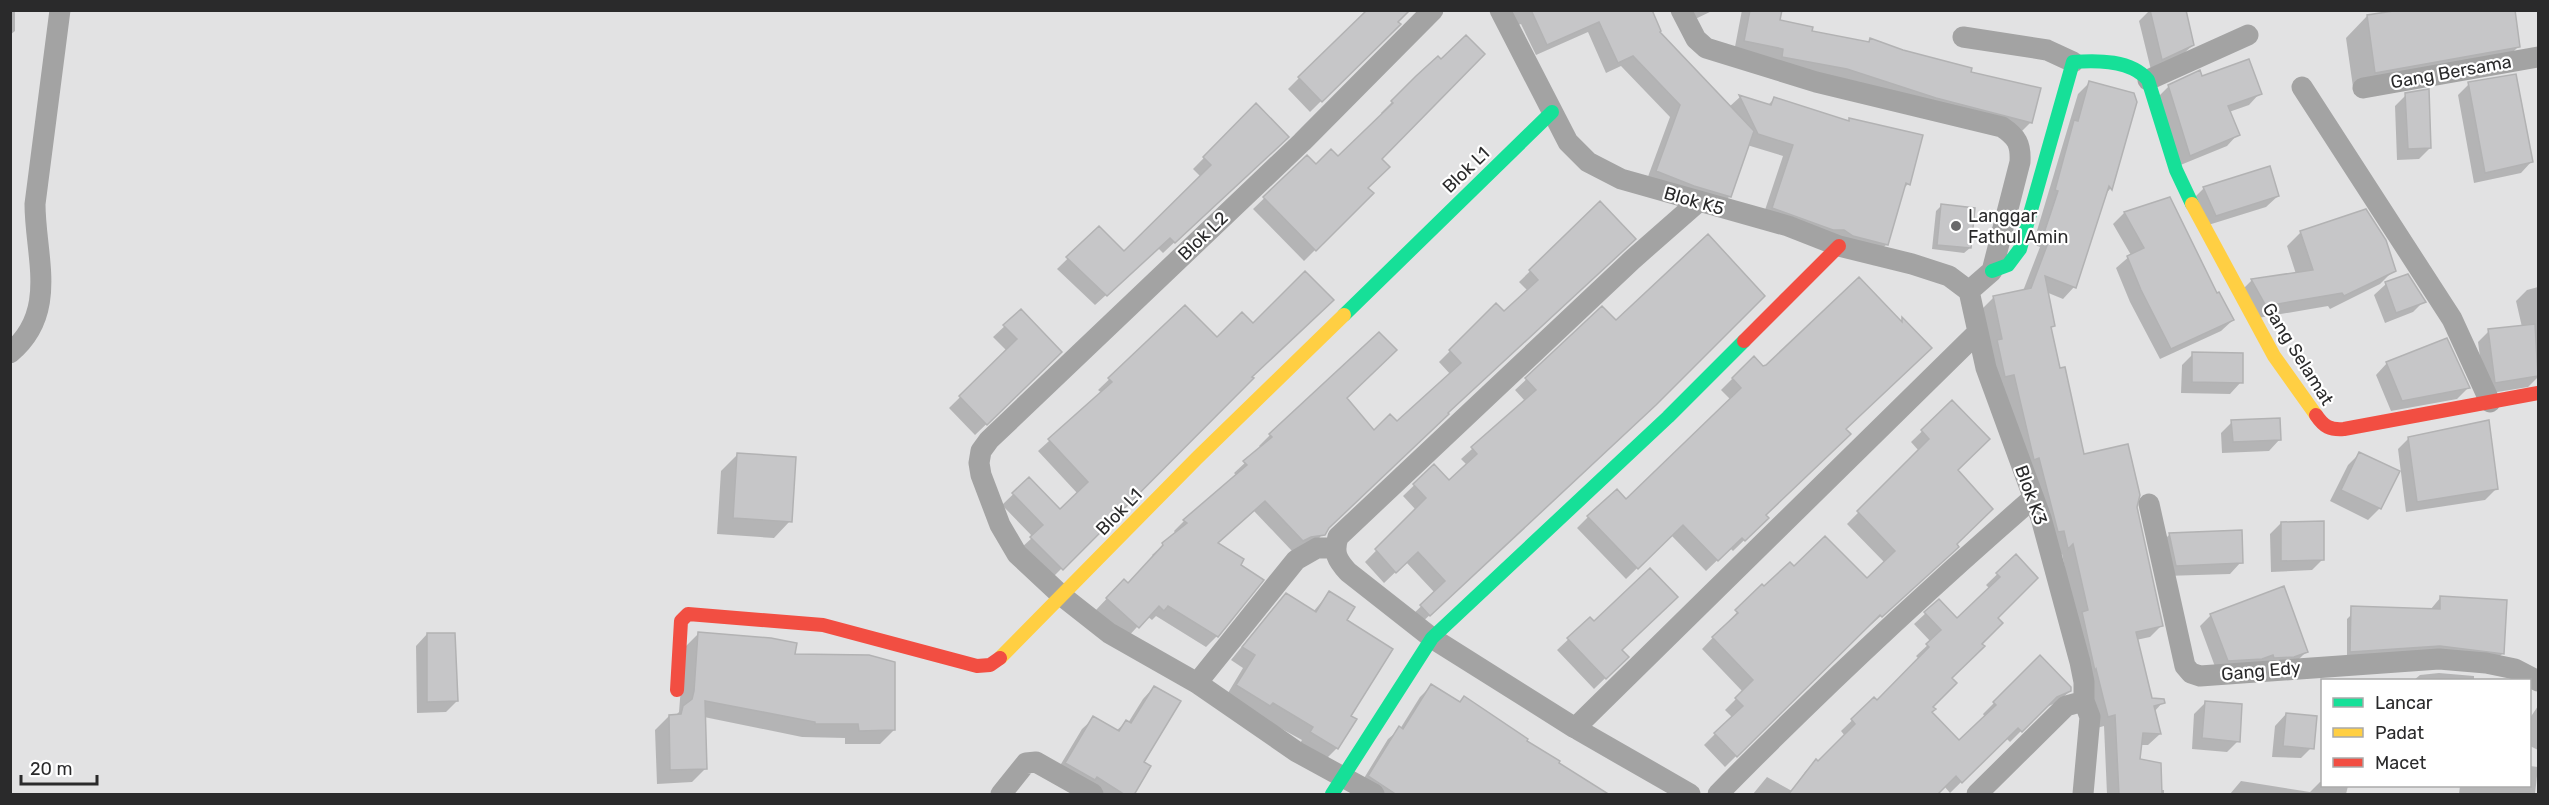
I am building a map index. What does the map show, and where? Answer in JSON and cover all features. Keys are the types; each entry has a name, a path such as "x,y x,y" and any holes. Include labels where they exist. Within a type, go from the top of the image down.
{"street":[{"path":"10,353 29,331 39,304 42,261 35,232 35,204 60,10"},
{"name":"Blok L2","path":"1062,596 1017,554 1000,525 981,475 979,463 981,452 989,440 1302,142 1433,10"},
{"name":"Blok K5","path":"1500,10 1568,142 1588,162 1621,179 1788,226 1839,246 1949,276 1969,291"},
{"path":"1681,10 1696,39 1706,48 1816,82 2002,128 2015,136 2020,147 2020,162 1992,271"},
{"path":"1963,37 2047,50 2073,62 2096,61 2136,68 2144,73 2148,80 2248,35"},
{"name":"Gang Bersama","path":"2363,88 2538,57"},
{"path":"1969,291 1992,271 2008,265 2020,249 2073,62"},
{"name":"Gang Selamat","path":"2148,80 2176,170 2203,228 2274,356 2322,424 2331,430 2344,429 2538,393"},
{"path":"2302,87 2452,320 2490,402"},
{"name":"Blok L1","path":"677,690 681,621 688,615 823,625 977,666 990,665 1002,656 1062,596 1197,458 1552,112"},
{"path":"1690,795 1575,728 1432,638 1348,572 1337,560 1335,548 1338,537 1632,260 1698,202"},
{"path":"1332,795 1432,638 1668,417 1839,246"},
{"name":"Blok K3","path":"1969,291 1986,368 2032,499 2041,518 2080,662 2084,682 2084,701 2090,717 2083,795"},
{"path":"1575,728 1978,332"},
{"path":"1718,795 1770,741 1965,557 2032,499"},
{"name":"Gang Edy","path":"2149,504 2185,666 2191,673 2200,676 2439,659 2486,663 2515,669 2538,681"},
{"path":"1197,683 1296,560 1317,548 1335,548"},
{"path":"1062,596 1109,633 1197,683 1297,752 1374,795"},
{"path":"1977,795 2066,706 2084,701"},
{"path":"1001,795 1026,763 1036,762 1093,795"}],"building":[{"path":"1367,10 1410,10 1398,22 1401,24 1322,102 1298,77"},
{"path":"1531,10 1652,10 1660,32 1754,131 1731,197 1656,171 1680,105 1633,56 1618,63 1599,22 1547,45"},
{"path":"1750,10 1782,10 1780,20 1813,27 1812,31 1869,42 1870,38 1903,50 1972,68 1971,72 2041,88 2032,123 1936,98 1847,69 1782,57 1783,49 1744,41"},
{"path":"2150,10 2186,10 2194,45 2162,60"},
{"path":"2400,10 2515,10 2520,47 2375,73 2367,15"},
{"path":"1466,35 1485,54 1382,159 1390,167 1368,188 1374,193 1316,251 1263,197 1307,155 1316,164 1331,149 1338,156 1393,103 1391,101 1416,76 1438,56 1441,59"},
{"path":"2249,59 2262,94 2228,106 2240,135 2190,156 2168,85 2200,70 2202,76"},
{"path":"2516,74 2533,162 2485,173 2468,82"},
{"path":"2089,81 2134,93 2137,102 2112,190 2109,186 2076,288 2045,276 2055,326 2051,327 2060,368 2065,367 2084,454 2128,444 2140,495 2137,507 2163,626 2136,632 2152,698 2164,699 2165,703 2154,706 2161,734 2143,733 2140,759 2161,763 2162,795 2119,795 2115,715 2108,717 2096,669 2095,671 2082,612 2088,610 2073,544 2068,549 2064,531 2058,532 2039,458 2034,460 2014,375 2005,377 1997,340 2002,339 1993,296 2031,288 2051,235 2044,233 2058,191 2055,190 2074,120 2078,121"},
{"path":"2429,89 2431,148 2408,149 2405,93"},
{"path":"1739,95 1771,105 1774,97 1849,121 1849,118 1923,135 1910,185 1906,183 1888,245 1853,236 1844,230 1833,230 1772,208 1793,145 1758,134"},
{"path":"1256,103 1289,137 1175,243 1170,238 1107,296 1066,257 1099,226 1124,251 1211,165 1203,157"},
{"path":"2270,166 2279,196 2216,216 2203,187"},
{"path":"2170,197 2217,293 2219,292 2234,320 2171,349 2141,290 2127,256 2144,248 2124,212"},
{"path":"1600,201 1636,239 1448,413 1329,528 1325,535 1303,541 1265,501 1218,543 1244,559 1241,565 1264,580 1218,637 1168,606 1164,611 1159,606 1139,628 1106,598 1124,579 1128,583 1163,545 1162,543 1187,523 1183,520 1247,465 1243,461 1272,437 1269,434 1379,332 1397,350 1347,398 1374,430 1390,414 1397,421 1461,363 1449,350 1496,303 1504,311 1538,280 1529,270"},
{"name":"Langgar Fathul Amin","path":"1941,204 1975,208 1971,248 1937,245"},
{"path":"2366,209 2386,240 2396,271 2344,296 2342,293 2266,306 2251,279 2313,270 2300,231"},
{"path":"1708,234 1765,296 1656,405 1430,616 1420,605 1445,581 1418,552 1396,573 1375,549 1426,498 1413,484 1434,464 1449,480 1477,454 1471,447 1536,390 1525,378 1602,306 1616,320"},
{"path":"1305,271 1334,300 1252,377 1254,378 1063,570 1030,537 1043,525 1012,493 1029,477 1060,509 1088,482 1048,439 1112,382 1108,378 1185,305 1217,337 1242,312 1253,323"},
{"path":"2408,274 2426,302 2396,313 2385,282"},
{"path":"1859,277 1902,322 1902,317 1932,348 1846,429 1851,434 1766,515 1769,518 1745,541 1742,538 1718,561 1683,525 1638,569 1587,516 1617,489 1626,499 1741,388 1732,378 1754,356 1763,366 1766,365"},
{"path":"1021,309 1062,352 987,425 959,396 1017,339 1003,325"},
{"path":"2535,324 2538,376 2495,383 2488,329"},
{"path":"2447,338 2470,388 2402,401 2386,362"},
{"path":"2192,352 2243,353 2243,383 2192,382"},
{"path":"1952,400 1990,439 1958,470 1993,509 1957,544 1959,547 1882,617 1880,615 1737,757 1714,733 1743,706 1735,698 1753,680 1712,637 1738,613 1735,610 1762,584 1764,586 1790,562 1794,566 1825,536 1867,578 1895,551 1857,511 1929,439 1921,430"},
{"path":"2280,418 2281,440 2233,442 2231,420"},
{"path":"2489,420 2498,489 2417,502 2408,437"},
{"path":"2359,452 2400,471 2381,509 2341,490"},
{"path":"737,453 796,457 792,522 733,518"},
{"path":"2324,521 2324,560 2281,561 2281,522"},
{"path":"2242,530 2243,563 2176,566 2169,533"},
{"path":"2016,554 2038,578 1998,618 2003,623 1982,644 1985,646 1952,678 1957,683 1933,707 1936,709 1932,712 1959,740 1996,705 1993,702 2040,655 2071,687 2071,691 2057,697 2022,732 2018,728 1962,783 1956,776 1937,795 1788,795 1816,759 1818,761 1855,724 1851,719 1874,697 1877,700 1929,647 1926,644 1941,630 1924,612 1939,599 1957,618 2000,577 1996,573"},
{"path":"1650,568 1678,597 1622,650 1629,657 1606,679 1567,638 1590,617 1594,621"},
{"path":"2284,586 2308,652 2294,657 2274,658 2273,655 2262,659 2228,661 2210,614"},
{"path":"1329,591 1355,607 1347,620 1393,649 1351,716 1357,719 1338,749 1310,732 1313,727 1273,703 1270,706 1236,685 1255,655 1242,647 1286,593 1316,612"},
{"path":"2440,596 2507,600 2504,654 2440,646 2350,652 2351,606 2440,609"},
{"path":"698,632 771,638 797,643 795,654 869,655 895,662 895,730 859,731 858,724 815,724 815,722 705,701 707,769 670,770 669,715 681,714 683,706 692,699"},
{"path":"427,633 455,633 458,701 427,702"},
{"path":"1431,684 1460,702 1464,696 1528,739 1527,741 1560,761 1559,763 1610,795 1397,795 1368,776 1399,726 1403,729"},
{"path":"1154,686 1181,701 1144,762 1151,766 1134,795 1125,795 1097,777 1095,780 1065,763 1093,716 1119,731 1126,720 1131,723"},
{"path":"2205,701 2242,704 2240,742 2202,738"},
{"path":"2286,713 2317,716 2314,749 2283,746"}],"traffic: fast":[{"path":"1992,271 2008,265 2020,249 2073,62 2093,61 2123,65 2133,68 2148,80 2176,170 2192,204"},
{"path":"1344,315 1552,112"},
{"path":"1332,794 1432,638 1668,417 1744,341"}],"traffic: slow":[{"path":"2192,204 2274,356 2316,415"},
{"path":"1000,658 1197,458 1344,315"}],"traffic: jam":[{"path":"1744,341 1839,246"},
{"path":"2316,415 2328,427 2344,429 2538,393"},
{"path":"677,690 681,621 688,614 823,625 977,666 990,665 1000,658"}],"place":[{"name":"Langgar Fathul Amin","path":"1956,226"}]}
